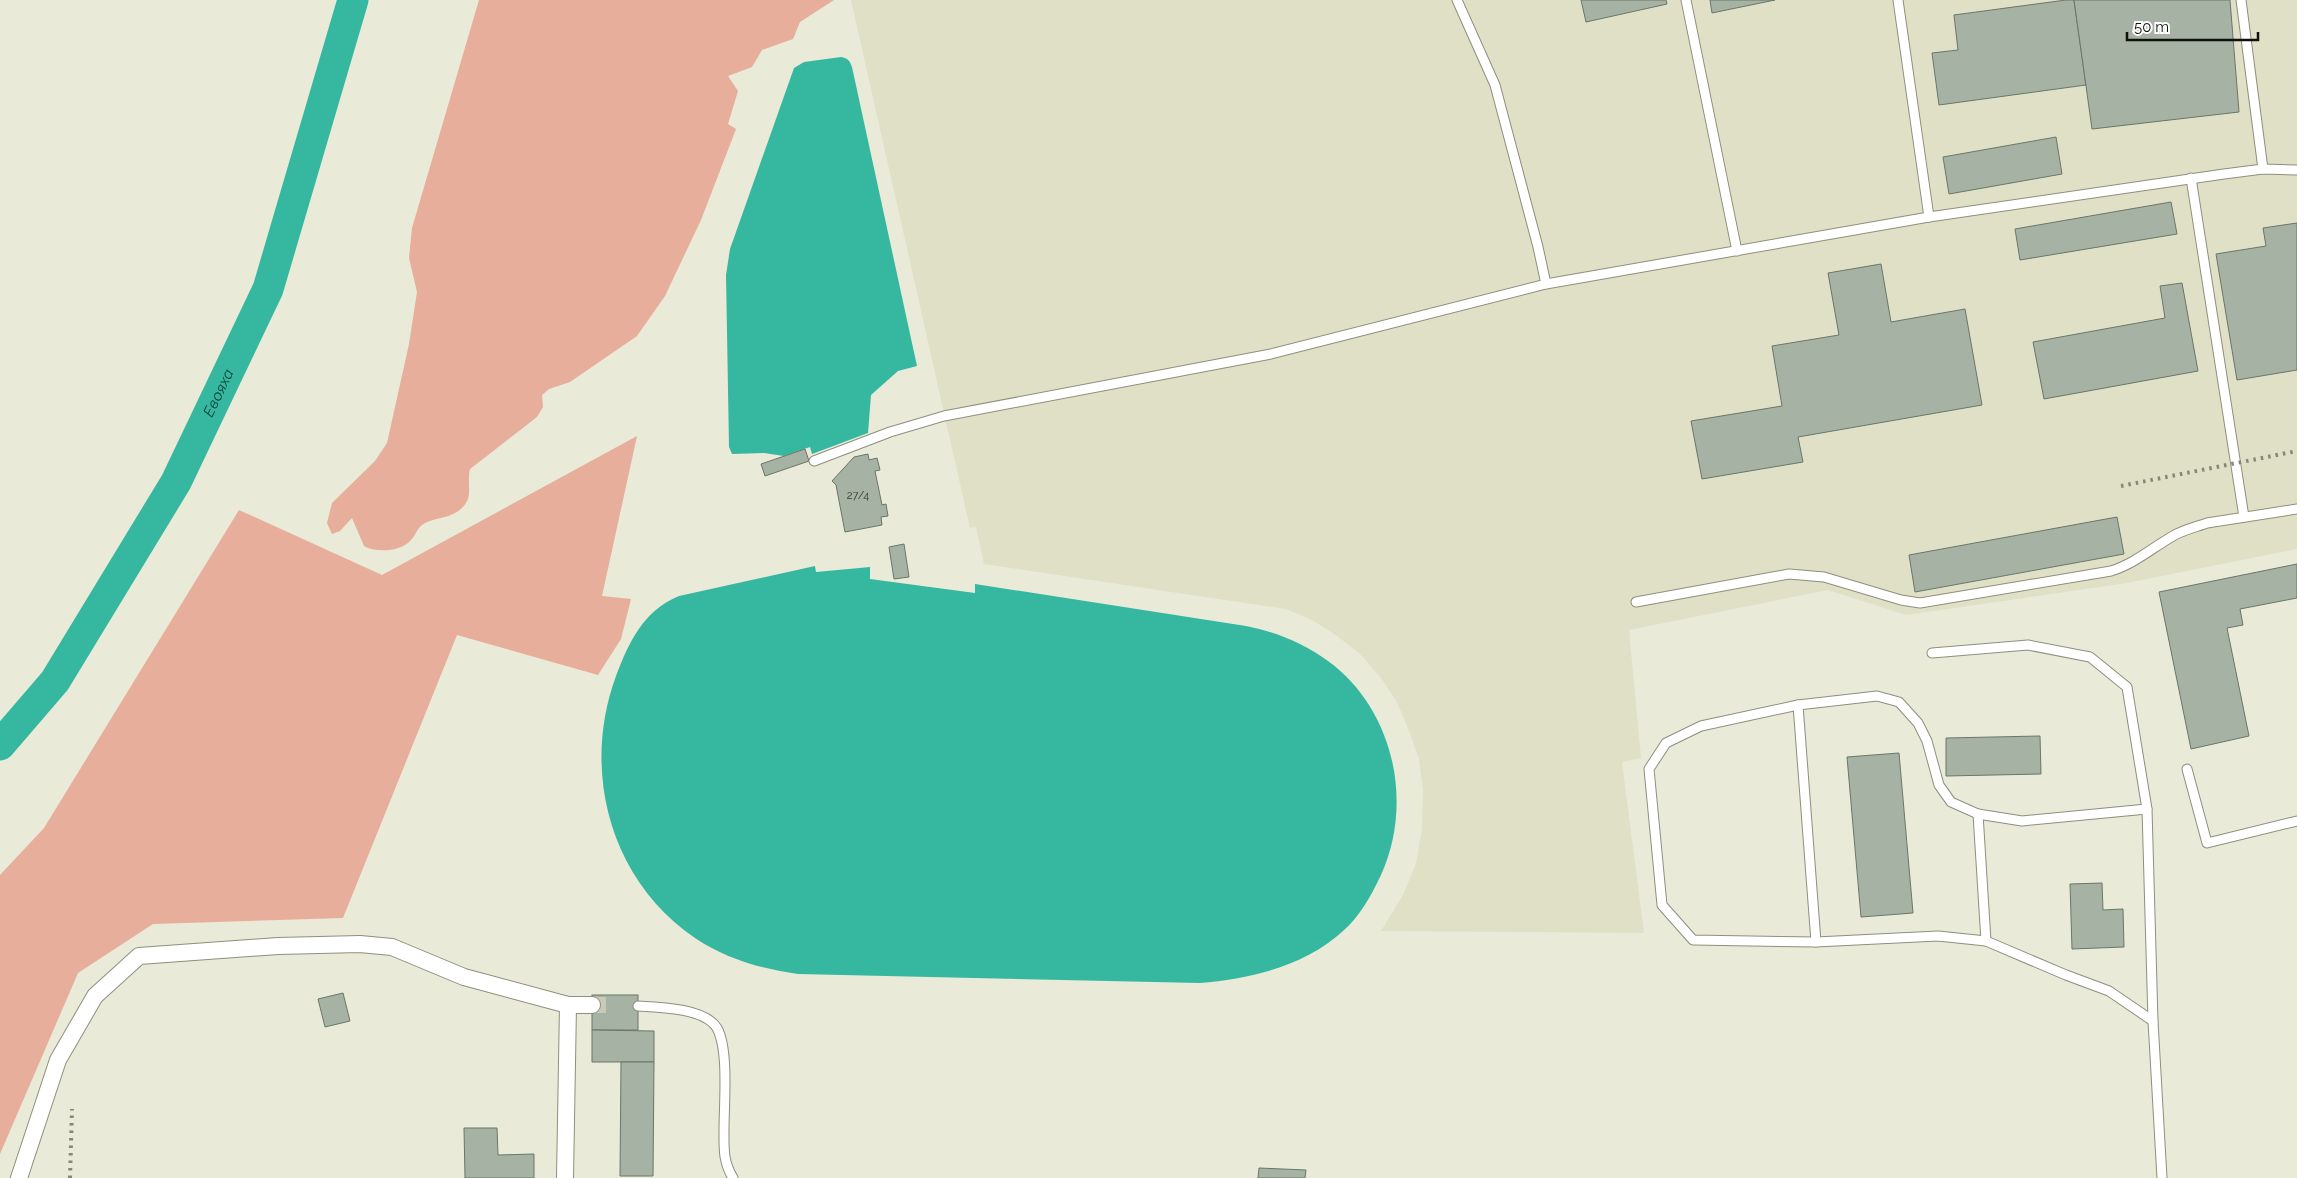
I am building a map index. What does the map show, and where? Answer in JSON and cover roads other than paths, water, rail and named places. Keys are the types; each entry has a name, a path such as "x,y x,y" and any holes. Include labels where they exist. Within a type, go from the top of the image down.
{"street":[{"path":"19,1178 58,1060 96,996 139,956 278,946 360,944 392,948 464,977 568,1005 592,1005"},
{"path":"565,1178 568,1005"}],"lane":[{"path":"1458,0 1495,85 1546,284"},
{"path":"1686,0 1737,251"},
{"path":"1898,0 1929,217"},
{"path":"2241,0 2263,169"},
{"path":"814,461 890,432 944,416 1271,354 1546,284 1929,217 2191,178 2263,169 2297,170"},
{"path":"2191,178 2244,517"},
{"path":"1636,602 1789,574 1824,577 1901,600 1920,603 2111,571 2132,562 2175,534 2207,523 2297,509"},
{"path":"1932,653 2028,645 2090,657 2115,675 2127,687 2147,809 2153,1021 2162,1178"},
{"path":"2147,809 2022,821 1978,814 1951,802 1939,785 1927,741 1918,723 1899,702 1877,696 1798,705 1701,726 1666,743 1650,770 1662,905 1693,940 1816,942 1938,936 1986,940 2066,976 2110,991 2153,1021"},
{"path":"1798,705 1816,942"},
{"path":"2187,769 2207,843 2297,821"},
{"path":"1978,814 1986,940"},
{"path":"638,1006 664,1007 698,1014 716,1026 724,1048 724,1160 733,1178"}],"water":[{"path":"841,57 848,60 852,67 917,366 898,371 871,395 868,433 812,454 810,447 784,456 764,453 732,454 729,447 726,275 730,249 794,68 804,62"},
{"path":"815,566 816,572 870,567 870,579 975,593 975,584 1246,626 1268,631 1309,649 1328,661 1351,681 1369,705 1382,731 1392,759 1396,788 1396,818 1391,847 1381,875 1369,898 1360,912 1343,931 1312,953 1276,969 1238,978 1200,983 798,974 745,962 719,952 695,938 666,914 642,886 623,855 610,821 603,785 602,749 606,712 616,676 626,651 639,629 666,602 679,596"}],"waterway":[{"name":"Евояха","path":"0,745 55,681 176,482 268,289 353,0"}],"tunnel":[{"path":"592,1005 606,1005"}],"railway":[{"path":"2121,486 2297,451"},
{"path":"70,1178 72,1109"}]}
